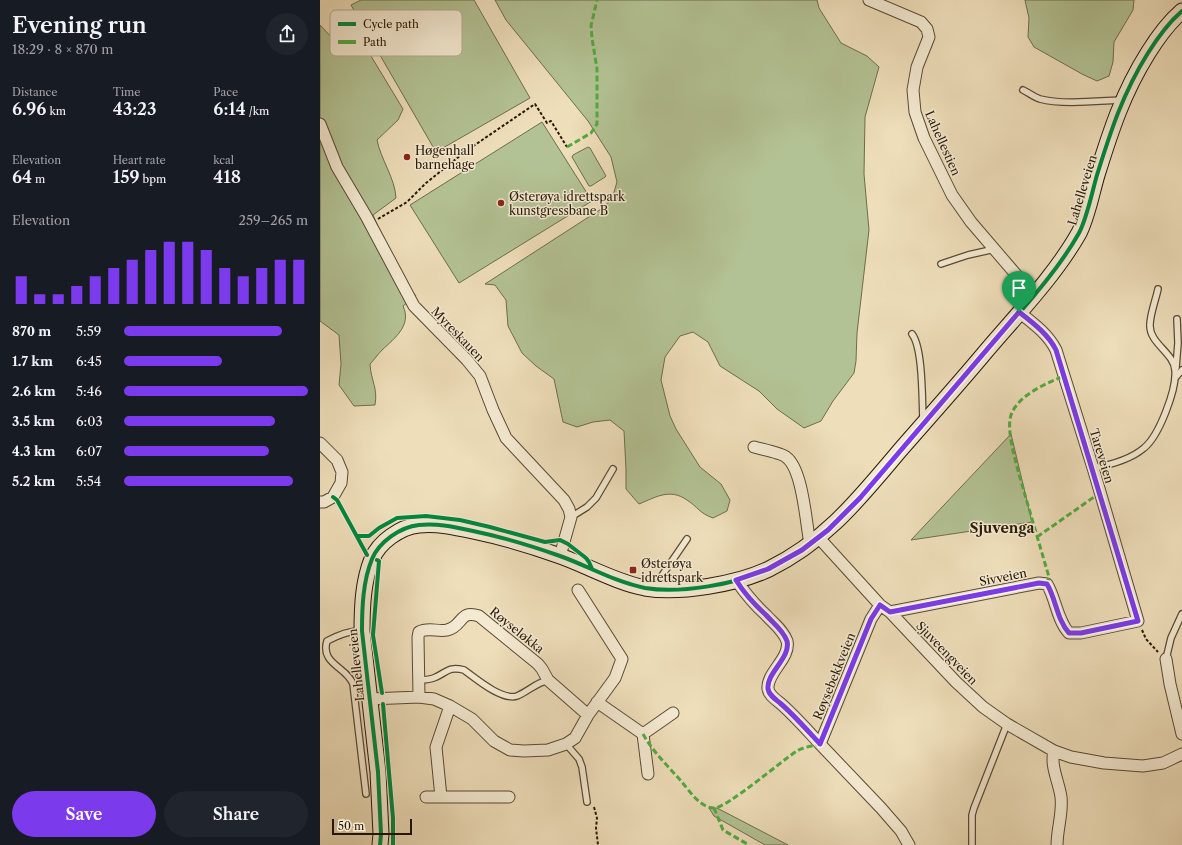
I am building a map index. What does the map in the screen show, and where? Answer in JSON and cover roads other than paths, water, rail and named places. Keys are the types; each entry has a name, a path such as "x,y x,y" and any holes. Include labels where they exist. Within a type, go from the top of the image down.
{"street":[{"name":"Lahellestien","path":"869,0 921,22 927,29 929,38 917,67 913,90 915,112 924,138 952,195 971,222 1025,285 1035,294"},
{"name":"Lahelleveien","path":"380,845 379,787 362,631 362,610 364,590 372,558 380,546 392,536 404,529 418,525 449,526 491,535 560,556 644,588 686,589 736,580 768,569 814,541 860,498 1035,294 1058,264 1080,231 1122,100 1133,78 1160,34 1173,18 1182,11"},
{"name":"Myreskauen","path":"320,124 338,167 414,306 467,360 480,376 506,438 564,500 571,517"},
{"name":"Tareveien","path":"1019,312 1038,327 1051,340 1056,350 1093,468 1138,621"},
{"path":"320,443 337,460 342,472 341,482 333,497 324,502 320,502"},
{"path":"754,447 786,456 794,466 801,486 814,541"},
{"path":"560,556 571,517"},
{"name":"Sjuveengveien","path":"814,541 880,605 890,612 956,682 983,707 1007,724 1054,750 1071,757 1104,763 1143,766 1163,763 1182,754"},
{"path":"736,580 748,596 783,631 787,643 784,656 775,669 769,682 768,689 771,695 788,709 881,808 901,831 909,845"},
{"name":"Sivveien","path":"890,612 1039,583 1047,584 1052,592 1064,628 1069,633 1081,633 1138,621"},
{"path":"370,699 419,697 434,699 450,706 472,719 494,741 510,750 548,750 566,744 575,738 588,715 615,678 622,659 578,590"},
{"name":"Røysebekkveien","path":"820,744 871,619 880,605"},
{"name":"Røyseløkka","path":"419,697 419,632 424,629 447,630 453,628 466,614 472,613 479,616 538,664 548,680 588,715"},
{"path":"1166,660 1182,734"},
{"path":"597,702 643,734 648,774"},
{"path":"441,797 436,747 450,706"},
{"path":"643,734 673,713"},
{"path":"1054,750 1053,761 1061,797 1057,845"},
{"path":"426,798 509,797"}],"lane":[{"path":"1023,90 1042,99 1065,102 1122,100"},
{"path":"941,264 968,255 995,249"},
{"path":"1158,289 1150,326 1156,341 1174,365 1175,378"},
{"path":"1093,468 1110,465 1136,453 1147,446 1152,438 1166,410 1175,378 1178,343 1177,319"},
{"path":"912,334 918,346 923,424"},
{"path":"1175,378 1182,370"},
{"path":"571,517 587,507 596,498 612,469"},
{"path":"656,589 663,574 687,539"},
{"path":"1166,660 1171,638 1182,614"},
{"path":"362,631 348,632 337,636 327,641 326,645 330,661 348,675 353,684 366,794"},
{"path":"419,680 433,678 449,669 458,668 464,670 498,693 512,697 518,696 548,680"},
{"path":"972,845 972,815 974,808 1007,724"},
{"path":"566,744 579,759 582,767 587,802"}],"place":[{"name":"Høgenhall barnehage","path":"407,157"},
{"name":"Østerøya idrettspark kunstgressbane B","path":"501,203"},
{"name":"Østerøya idrettspark","path":"633,570"}],"district":[{"name":"Sjuvenga","path":"1002,528"}]}
